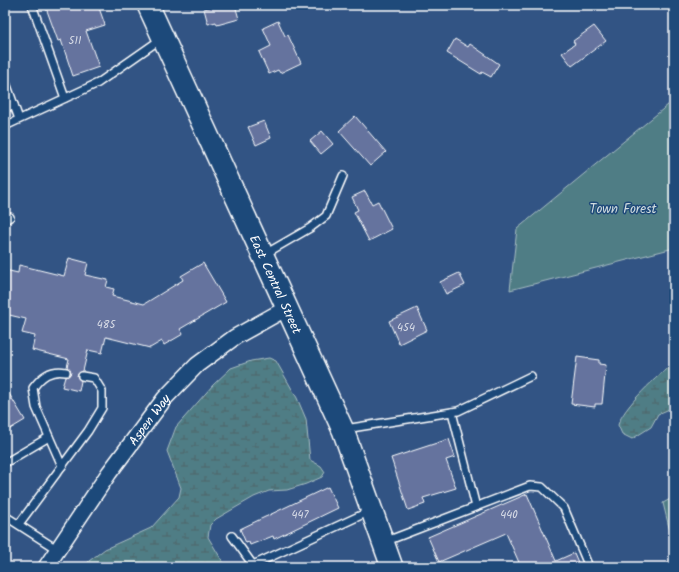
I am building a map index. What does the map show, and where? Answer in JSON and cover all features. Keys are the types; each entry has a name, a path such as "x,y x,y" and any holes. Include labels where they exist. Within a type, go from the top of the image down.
{"main road":[{"name":"East Central Street","path":"148,5 343,430 392,567"}],"street":[{"name":"Aspen Way","path":"46,567 109,473 161,405 196,365 235,337 287,308"}],"lane":[{"path":"32,5 65,98"},
{"path":"5,126 98,83 163,38"},
{"path":"5,80 19,119"},
{"path":"5,108 14,105"},
{"path":"263,255 310,228 326,216 342,176"},
{"path":"62,466 36,407 33,388 42,376 59,371 66,372"},
{"path":"20,524 102,408 102,391 94,378 82,376"},
{"path":"343,430 452,412 531,376"},
{"path":"452,412 476,507"},
{"path":"5,464 48,437"},
{"path":"384,542 530,486 542,487 564,508 588,567"},
{"path":"232,536 253,566 372,510"},
{"path":"5,516 20,524 58,550"}],"green space":[{"name":"Town Forest","path":"674,100 674,248 510,290 517,229"},
{"path":"269,358 276,361 297,398 306,419 310,460 321,466 325,472 322,477 287,490 269,491 254,497 216,519 210,525 208,537 226,567 86,567 89,561 105,549 151,528 179,497 181,488 167,451 176,427 213,385 231,368 251,361"},
{"path":"674,363 674,407 658,414 651,427 632,439 622,434 618,425 627,409 651,383"},
{"path":"674,497 674,548 663,503"}],"building":[{"path":"45,5 98,5 105,25 86,31 99,67 73,76 61,40 58,41"},
{"path":"222,5 235,5 239,19 217,25 216,22 208,24 204,9"},
{"path":"278,21 285,36 288,35 301,63 280,73 278,70 269,74 259,52 271,46 263,28"},
{"path":"594,26 606,41 572,66 562,53 575,44 573,41"},
{"path":"455,39 468,47 470,44 499,64 491,77 482,72 481,74 447,53"},
{"path":"355,116 386,152 370,166 339,131"},
{"path":"264,121 271,138 256,145 248,127"},
{"path":"322,131 333,144 321,154 310,141"},
{"path":"365,191 372,204 378,201 392,229 369,241 354,212 358,210 352,197"},
{"path":"69,258 88,263 85,275 108,280 106,287 114,289 112,296 144,304 183,280 181,276 203,263 226,302 180,329 183,334 164,345 162,341 150,348 106,337 102,353 88,350 83,371 77,375 81,381 79,391 62,387 65,377 71,373 67,367 69,359 32,350 35,336 22,333 26,319 5,314 5,270 18,273 19,265 64,276"},
{"path":"459,273 465,285 446,294 440,282"},
{"path":"417,308 427,330 399,344 389,321"},
{"path":"577,357 599,360 599,364 606,365 602,404 595,404 595,407 571,404"},
{"path":"5,387 25,420 5,432"},
{"path":"449,439 455,457 446,460 456,488 423,498 425,504 408,510 391,458"},
{"path":"328,487 338,508 274,539 273,536 250,545 249,542 246,543 240,529"},
{"path":"527,494 556,561 574,553 580,567 521,567 506,533 439,562 428,537"}]}
